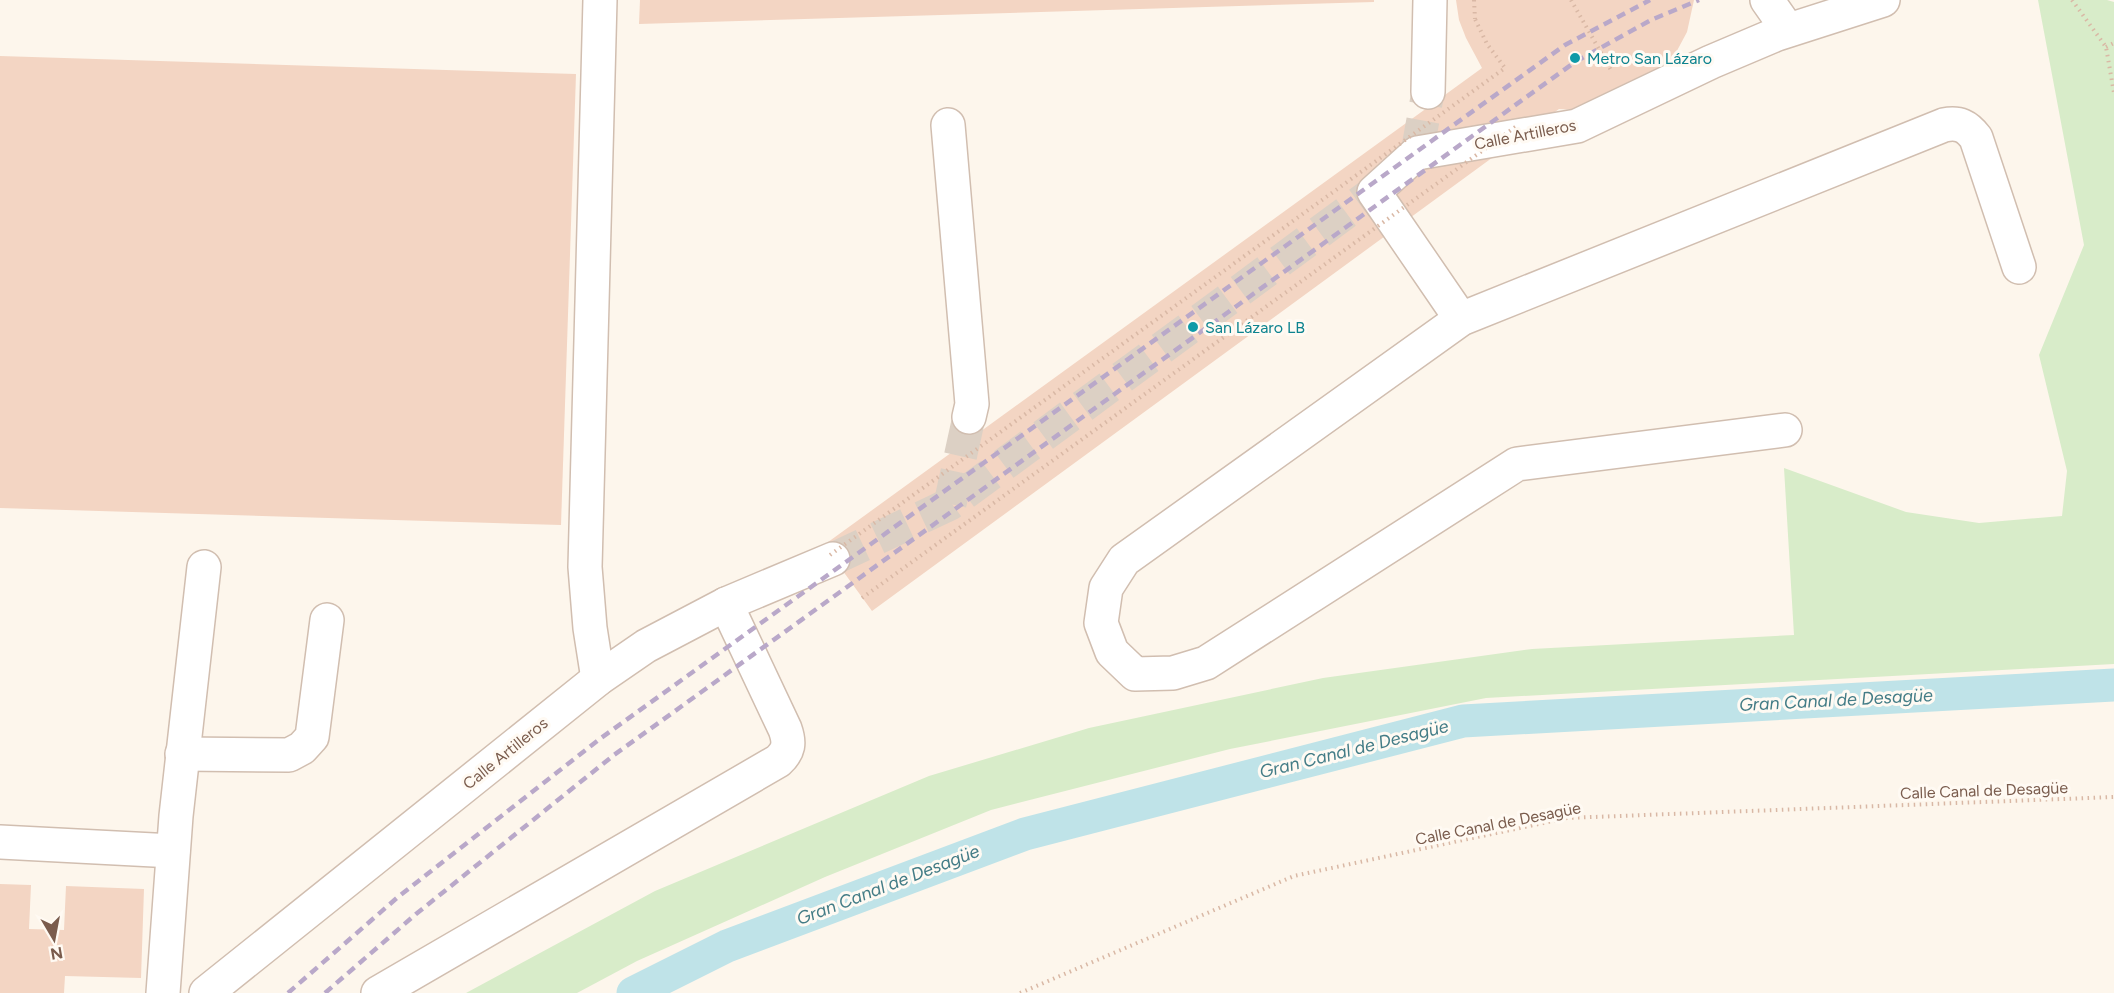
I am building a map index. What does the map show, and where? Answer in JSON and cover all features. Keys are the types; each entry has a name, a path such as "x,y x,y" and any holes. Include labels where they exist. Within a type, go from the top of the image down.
{"lane":[{"path":"598,679 590,628 585,567 600,0"},
{"path":"1428,92 1430,0"},
{"path":"1767,0 1788,30"},
{"name":"Calle Artilleros","path":"1461,319 1374,192 1417,153 1577,126 1711,62 1788,30 1871,3"},
{"path":"1785,430 1517,464 1206,663 1173,674 1135,674 1112,652 1101,623 1106,588 1124,560 1461,319 1953,123 1963,125 1976,138 2019,267"},
{"path":"948,125 972,404 969,417"},
{"name":"Calle Artilleros","path":"206,993 598,679 646,646 726,604 832,557"},
{"path":"163,993 182,754 204,567"},
{"path":"378,993 785,755 788,738 785,729 726,604"},
{"path":"182,754 289,755 302,748 312,737 327,620"},
{"path":"0,842 174,851"}],"path":[{"path":"832,557 1505,68 1487,44 1475,19 1474,0"},
{"path":"1571,0 1615,77"},
{"path":"2072,0 2106,47 2114,93"},
{"path":"2106,47 2114,43"},
{"path":"862,598 1518,124"},
{"name":"Calle Canal de Desagüe","path":"1020,993 1294,876 1567,818 2114,797"}],"green space":[{"path":"2038,0 2107,0 2114,2 2114,664 1486,698 1230,749 991,810 825,877 637,961 577,993 466,993 655,891 929,776 1089,728 1323,678 1532,649 1794,635 1784,468 1906,512 1979,523 2062,516 2067,471 2039,355 2084,245"}],"building":[{"path":"640,0 1374,0 1374,2 639,24"},
{"name":"San Lázaro LB","path":"1456,0 1694,0 1687,32 1672,60 1661,73 1575,110 1559,109 872,611 824,545 1482,68 1459,20"},
{"path":"0,56 576,74 561,525 0,508"},
{"path":"0,884 31,885 29,929 64,930 66,886 144,889 141,978 65,976 64,993 0,993"}],"waterway":[{"name":"Gran Canal de Desagüe","path":"633,993 727,946 1025,834 1463,721 2114,685"}],"tunnel":[{"path":"1417,153 1428,92"},
{"path":"833,559 950,504 1374,192"},
{"path":"950,504 969,417"}],"railway":[{"path":"288,993 398,897 601,738 1565,45 1650,0"},
{"path":"325,993 416,914 614,755 1575,62 1651,20 1699,0"}],"place":[{"name":"Metro San Lázaro","path":"1575,58"},
{"name":"San Lázaro LB","path":"1193,327"}]}
